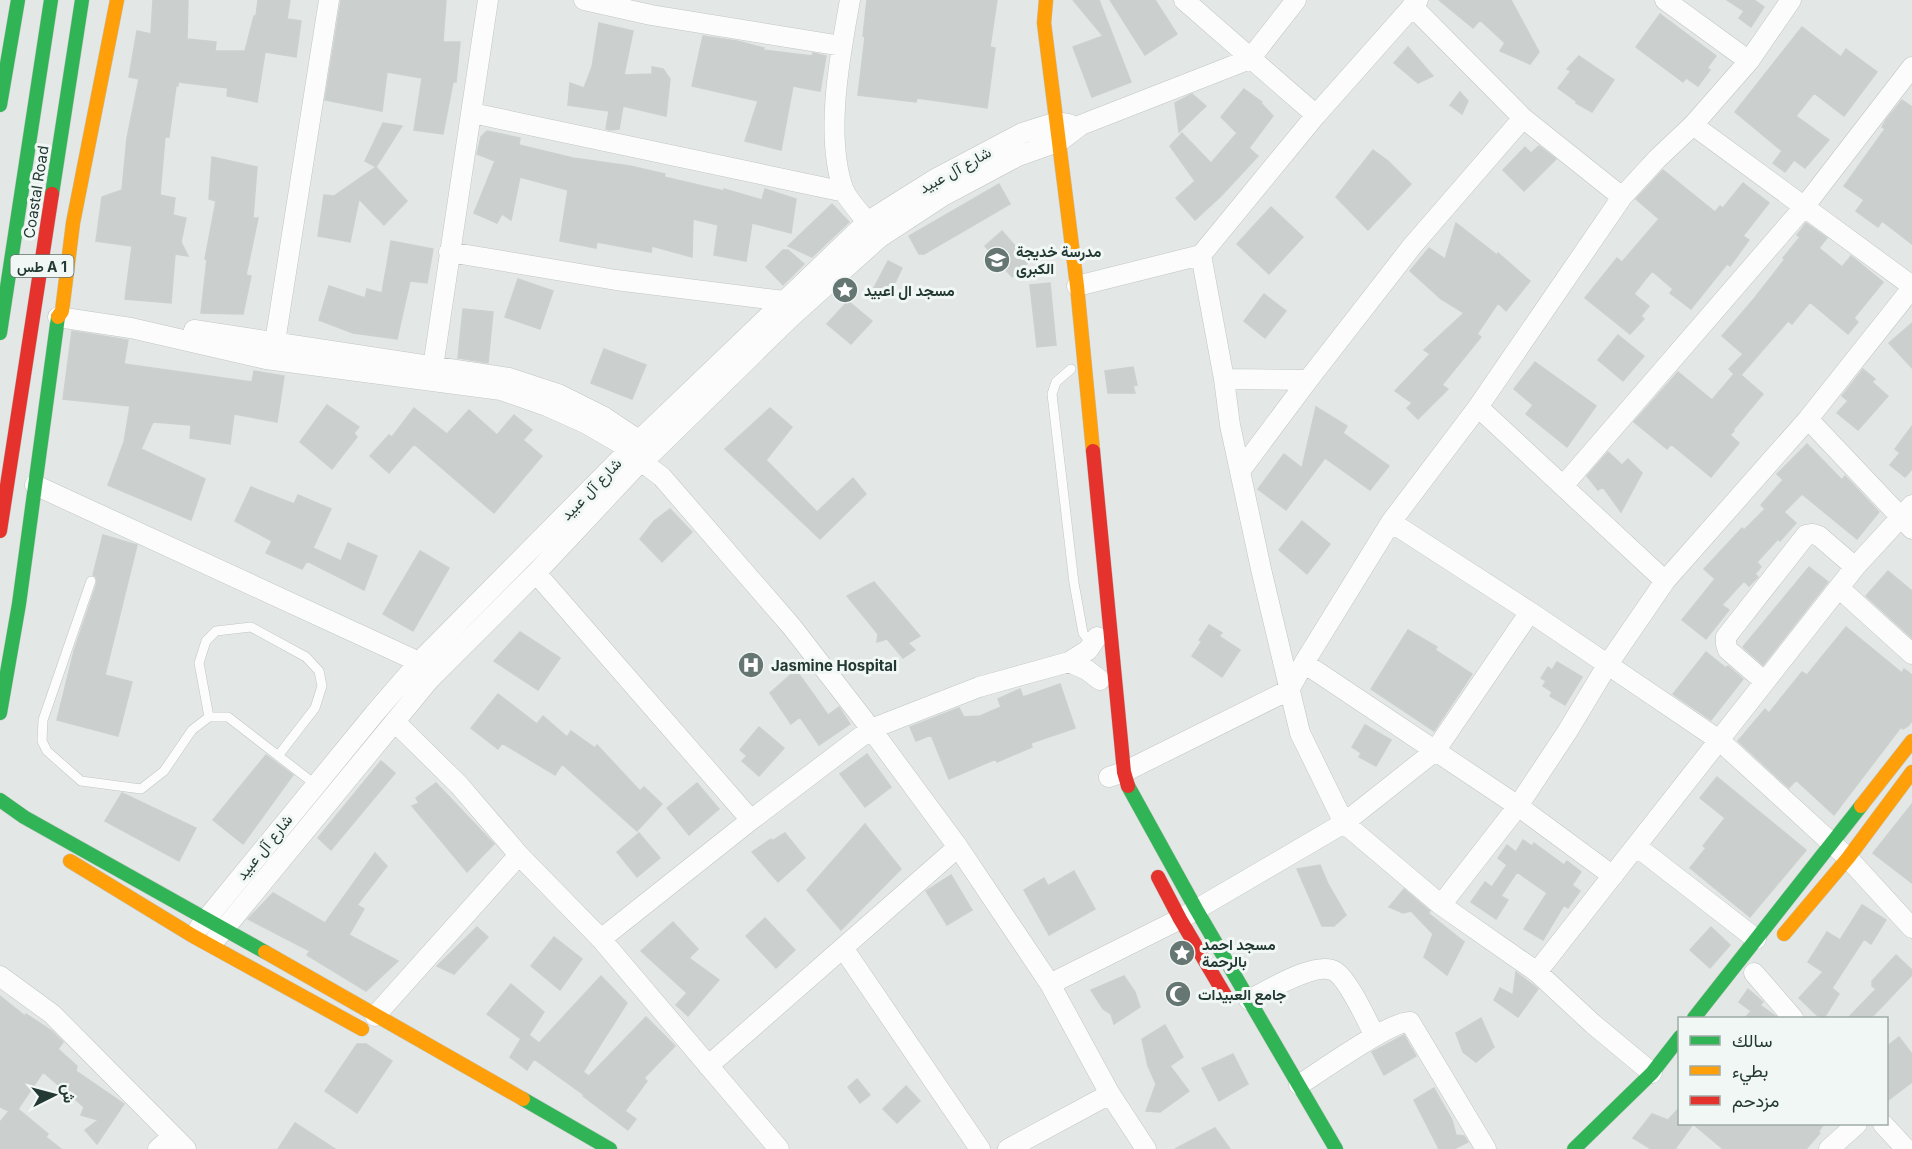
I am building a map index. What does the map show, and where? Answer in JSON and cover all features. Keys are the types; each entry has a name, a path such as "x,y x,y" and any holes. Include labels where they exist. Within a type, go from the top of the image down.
{"main road":[{"path":"0,105 18,0"},
{"name":"Coastal Road","path":"0,333 51,0"},
{"name":"Coastal Road","path":"0,531 82,0"},
{"path":"0,713 19,604 73,223 117,0"},
{"path":"1046,0 1044,23 1047,135 1077,286 1114,775 1130,790 1188,914 1242,1006 1299,1085 1336,1149"},
{"path":"1031,12 1032,35"},
{"path":"58,160 86,57"},
{"path":"1070,363 1082,464 1101,686"},
{"path":"1765,943 1833,843 1912,741"},
{"path":"1695,1017 1848,858 1912,772"},
{"path":"0,800 24,817 224,928 610,1149"},
{"path":"59,854 193,936 374,1036"},
{"path":"1154,868 1188,914 1242,1006"},
{"path":"1574,1149 1660,1077 1678,1041"}],"street":[{"path":"275,342 329,0"},
{"path":"433,367 488,0"},
{"path":"584,0 652,8 842,46"},
{"path":"850,0 833,126 837,160 844,192 879,238"},
{"path":"1184,0 1316,115"},
{"path":"1047,135 1081,125 1250,59 1296,0"},
{"path":"1665,0 1749,61"},
{"path":"1114,775 1289,690 1391,522 1478,406 1622,197 1693,125 1749,61 1791,0"},
{"path":"1077,286 1201,255 1316,115 1415,3 1523,118 1622,197"},
{"path":"1563,486 1804,207 1908,79"},
{"path":"472,113 844,192"},
{"path":"1240,471 1413,245 1523,118"},
{"path":"1441,905 1518,806 1568,732 1608,664 1665,581 1808,419 1912,287 1693,125"},
{"name":"شارع آل عبيد","path":"211,946 429,680 536,573 641,451 784,301 867,222 937,178 1022,134 1047,135"},
{"name":"شارع آل عبيد","path":"193,936 315,785 419,662 641,451 879,238 943,196 1018,156 1047,135"},
{"path":"449,252 616,280 784,301"},
{"path":"1201,255 1224,379 1230,425 1289,690 1300,733 1344,823 1441,905 1537,972 1593,1024 1660,1077"},
{"path":"60,314 275,342 509,378 558,394 604,417 641,451 792,627 871,729 958,847 1050,984 1110,1094 1146,1149"},
{"path":"60,314 266,359 501,390 547,406 641,451"},
{"path":"1224,379 1308,380"},
{"path":"1478,406 1665,581"},
{"path":"1537,972 1855,567 1909,517 1808,419"},
{"path":"35,485 419,662"},
{"path":"1391,522 1530,612 1719,740 1833,843 1912,928"},
{"path":"1765,682 1728,650 1725,641 1806,535 1819,536 1855,567"},
{"path":"536,573 751,820"},
{"path":"1839,588 1912,654"},
{"path":"1050,984 1188,914 1344,823 1435,751 1530,612"},
{"path":"601,939 751,820 871,729 979,687 1069,662 1088,650 1096,626"},
{"path":"1069,662 1087,670 1101,686"},
{"path":"1304,663 1518,806 1612,876"},
{"path":"395,722 459,785 519,855 601,939 779,1149"},
{"path":"1636,846 1765,943"},
{"path":"708,1066 958,847"},
{"path":"375,1016 519,855"},
{"path":"843,948 980,1149"},
{"path":"1242,1006 1309,971 1324,969 1335,971 1344,980 1375,1036"},
{"path":"1754,973 1792,1017"},
{"path":"0,976 52,1014 172,1145"},
{"path":"1299,1085 1375,1036 1403,1022 1410,1022 1486,1149"},
{"path":"1008,1149 1110,1094"},
{"path":"1829,1149 1856,1125"},
{"path":"1884,1125 1906,1149"}],"lane":[{"path":"1070,363 1056,382 1052,394 1074,583 1084,636 1086,637 1096,626"},
{"path":"91,581 43,720 42,741 47,751 81,781 141,789 164,771 192,730 209,717 228,717 315,785"},
{"path":"209,717 199,663 206,641 216,631 251,627 306,657 320,671 322,686 315,708 278,756"}],"building":[{"path":"153,0 188,0 187,39 216,42 215,51 245,51 254,16 256,16 258,0 290,0 287,19 301,21 296,57 265,52 257,102 227,96 228,88 178,82 176,86 169,137 165,137 160,195 175,198 173,215 186,218 181,242 188,256 175,254 171,303 125,299 132,246 96,241 102,197 122,190 127,138 139,79 129,77 137,31 151,34"},
{"path":"341,0 446,0 443,42 460,42 456,82 453,82 443,134 414,130 422,78 387,72 382,111 325,100"},
{"path":"867,0 997,0 990,47 995,48 987,108 917,98 916,102 858,95"},
{"path":"1073,0 1099,0 1131,82 1092,97 1073,47 1103,36"},
{"path":"1110,0 1155,0 1177,34 1145,55"},
{"path":"1439,0 1511,0 1539,52 1530,64 1500,51 1505,43 1480,20 1473,28"},
{"path":"1727,0 1754,0 1764,7 1751,27 1739,18 1744,11"},
{"path":"1660,14 1716,56 1707,68 1710,70 1698,86 1686,78 1683,82 1636,47"},
{"path":"599,23 633,31 624,75 652,74 652,67 663,69 670,79 666,116 623,106 619,129 610,130 606,129 609,111 568,105 570,83 584,88 592,67"},
{"path":"1802,27 1841,57 1846,49 1877,72 1844,116 1814,93 1796,116 1829,140 1805,168 1794,160 1785,172 1773,163 1782,151 1735,112"},
{"path":"703,36 737,41 764,48 763,50 826,56 820,91 793,86 781,150 745,141 758,101 692,86"},
{"path":"1408,47 1433,76 1418,83 1394,63"},
{"path":"1579,56 1614,80 1592,112 1576,103 1558,88 1571,71 1567,69"},
{"path":"1244,89 1262,102 1273,116 1249,148 1258,156 1195,220 1176,198 1195,181 1170,146 1182,133 1211,163 1237,133 1221,117"},
{"path":"1460,92 1468,101 1462,114 1450,105"},
{"path":"1192,94 1206,106 1179,132 1175,103"},
{"path":"1902,100 1912,107 1912,244 1882,221 1878,227 1856,211 1864,200 1844,186 1885,129 1882,127 1886,120"},
{"path":"383,123 402,126 376,167 365,161"},
{"path":"487,131 520,138 519,145 573,158 630,166 665,174 664,177 724,191 724,189 762,200 765,189 796,199 791,233 752,223 746,261 714,255 718,225 693,219 692,257 652,246 651,252 597,242 596,248 560,241 568,190 520,177 511,220 502,214 497,223 474,213 495,161 477,154 481,137"},
{"path":"1539,146 1556,159 1524,191 1503,170 1525,147 1531,153"},
{"path":"1373,150 1388,161 1411,184 1368,230 1336,197"},
{"path":"212,157 257,167 253,218 258,218 246,275 251,276 243,314 201,313 207,259 205,259 216,201 209,199"},
{"path":"376,167 407,201 384,225 359,199 350,242 318,236 324,195 334,196"},
{"path":"1663,170 1715,212 1720,206 1723,208 1743,183 1769,203 1743,236 1749,240 1730,266 1727,264 1691,309 1670,293 1673,289 1652,271 1634,294 1649,306 1641,316 1644,319 1630,334 1585,298 1617,258 1622,262 1659,219 1636,199"},
{"path":"999,184 1010,204 924,254 919,254 909,236"},
{"path":"832,204 849,222 812,257 788,246"},
{"path":"1271,207 1303,237 1269,274 1237,244"},
{"path":"1456,223 1497,255 1498,253 1530,281 1506,311 1498,303 1477,334 1481,337 1442,385 1448,389 1418,419 1407,408 1412,403 1395,391 1430,354 1424,350 1464,313 1441,299 1410,271 1429,248 1445,259"},
{"path":"1806,223 1827,238 1819,248 1842,267 1851,256 1883,282 1854,318 1858,322 1848,334 1810,302 1792,324 1788,321 1741,375 1763,394 1733,430 1730,435 1739,443 1711,477 1671,444 1667,449 1634,422 1678,372 1712,400 1734,374 1729,369 1743,354 1722,336 1785,259 1783,258 1800,237 1797,235"},
{"path":"1002,231 1029,262 1012,277 985,246"},
{"path":"391,241 433,249 427,283 410,281 397,339 353,333 319,320 329,286 365,298 367,289 382,293"},
{"path":"783,250 788,250 804,264 783,285 766,267"},
{"path":"888,261 902,268 889,295 874,288"},
{"path":"518,279 553,291 540,329 505,317"},
{"path":"1050,283 1056,345 1037,347 1030,285"},
{"path":"1264,294 1286,311 1265,338 1244,321"},
{"path":"848,301 872,321 851,344 827,324"},
{"path":"463,309 493,312 488,363 458,358"},
{"path":"1912,323 1912,368 1889,343"},
{"path":"72,331 128,340 124,364 252,382 254,371 284,376 277,422 234,414 230,444 190,438 191,425 153,422 141,449 205,479 191,520 108,485 124,442 130,406 63,399"},
{"path":"1618,335 1644,356 1623,381 1598,360"},
{"path":"604,349 646,365 632,399 591,383"},
{"path":"1535,362 1596,406 1567,447 1526,414 1533,405 1514,389"},
{"path":"1133,367 1137,385 1133,386 1135,393 1108,393 1105,371"},
{"path":"1863,369 1875,379 1872,382 1888,396 1858,430 1837,413 1848,401 1842,396"},
{"path":"327,405 359,427 354,433 357,437 332,469 300,442"},
{"path":"1316,407 1347,426 1343,433 1389,466 1370,490 1325,458 1286,510 1258,489 1284,454 1302,468"},
{"path":"414,408 447,434 469,410 497,435 514,415 532,430 523,440 542,456 494,513 414,444 389,473 370,456 389,435 392,437"},
{"path":"770,408 792,427 766,460 817,512 853,478 866,494 820,539 725,449"},
{"path":"1912,426 1912,469 1905,477 1890,465 1900,453 1895,449"},
{"path":"1807,444 1842,480 1845,476 1879,512 1857,539 1802,494 1784,512 1796,523 1757,562 1761,567 1755,574 1758,577 1749,586 1744,581 1722,605 1729,610 1706,639 1682,620 1715,579 1704,569 1742,528 1744,530 1765,509 1761,505 1783,480 1777,474"},
{"path":"1608,452 1622,465 1628,459 1642,473 1621,512 1603,487 1598,490 1587,476"},
{"path":"251,487 294,504 298,495 331,509 313,548 341,561 348,543 377,556 364,590 307,561 302,569 266,553 272,541 235,521"},
{"path":"670,509 692,532 662,562 640,539 654,521"},
{"path":"1302,521 1330,544 1307,574 1279,550"},
{"path":"103,535 137,545 105,675 132,682 118,736 57,720 74,651 97,583 93,575"},
{"path":"420,551 449,568 413,631 383,614"},
{"path":"1809,567 1828,582 1763,665 1743,647"},
{"path":"1888,571 1912,591 1912,638 1866,596"},
{"path":"874,582 920,636 908,643 915,650 903,658 887,639 877,642 878,634 847,596"},
{"path":"1209,625 1222,633 1219,636 1240,650 1222,677 1192,656"},
{"path":"1846,627 1902,673 1904,669 1912,675 1912,721 1903,729 1901,727 1834,815 1796,780 1789,788 1738,741 1765,709 1769,713 1802,672 1807,675"},
{"path":"1408,630 1437,647 1435,650 1472,674 1434,731 1371,689"},
{"path":"520,632 560,658 538,690 494,661"},
{"path":"1706,652 1743,679 1711,720 1673,694"},
{"path":"1557,662 1582,677 1565,705 1550,696 1552,692 1543,686 1546,681 1541,678 1548,667 1552,670"},
{"path":"796,670 828,715 839,707 850,724 819,745 800,717 791,724 770,693"},
{"path":"1060,684 1075,728 1031,743 1032,747 949,779 931,735 916,741 910,727 959,708 964,717 980,716 1001,707 998,699 1020,689 1023,697"},
{"path":"498,694 537,724 543,716 567,737 571,731 595,748 597,745 640,791 644,787 662,804 637,831 562,764 555,775 502,743 498,749 471,728"},
{"path":"1365,725 1391,740 1376,766 1359,757 1361,753 1352,747"},
{"path":"759,727 784,748 759,776 742,761 747,756 740,750"},
{"path":"867,754 891,787 865,807 840,774"},
{"path":"266,755 293,775 243,844 213,820"},
{"path":"381,761 395,773 331,850 318,838"},
{"path":"1717,777 1806,850 1750,917 1690,868 1706,848 1703,846 1725,818 1700,798"},
{"path":"436,783 494,844 467,872 412,806 419,803 416,798"},
{"path":"697,783 719,809 689,835 667,808"},
{"path":"122,793 196,828 179,861 105,821"},
{"path":"1912,804 1912,883 1873,853"},
{"path":"865,824 901,869 841,930 807,890"},
{"path":"639,833 660,858 637,877 617,852"},
{"path":"785,833 805,858 778,882 752,852"},
{"path":"1523,840 1532,846 1534,843 1564,865 1567,861 1581,872 1572,885 1580,891 1568,908 1564,905 1543,940 1524,929 1547,893 1517,872 1501,896 1508,900 1496,919 1471,902 1485,882 1492,887 1507,865 1498,858 1507,845 1516,852"},
{"path":"375,853 387,866 357,905 364,909 349,935 398,961 366,991 307,955 310,951 248,919 273,893 325,923"},
{"path":"1320,865 1346,915 1334,926 1322,926 1297,869"},
{"path":"1074,871 1095,909 1049,935 1024,890 1044,878 1048,886"},
{"path":"951,875 972,910 947,925 926,891"},
{"path":"1404,889 1430,911 1428,913 1464,942 1447,975 1424,957 1433,934 1411,911 1403,913 1389,907"},
{"path":"1862,905 1886,920 1871,944 1864,939 1832,988 1839,994 1825,1017 1819,1017 1799,998 1823,972 1808,962 1827,932 1840,940"},
{"path":"765,918 795,950 776,968 746,936"},
{"path":"673,922 698,949 689,958 719,980 688,1016 676,1005 687,993 641,951"},
{"path":"477,927 488,937 454,974 437,966"},
{"path":"1711,927 1730,945 1710,968 1690,950"},
{"path":"554,937 582,959 560,990 531,966"},
{"path":"1896,955 1912,970 1912,975 1872,1017 1849,1017 1876,989 1872,986 1872,981"},
{"path":"1516,972 1538,989 1518,1017 1494,1000 1500,988 1513,995"},
{"path":"601,976 627,1003 583,1072 589,1076 646,1017 675,1046 644,1078 647,1081 625,1111 636,1119 628,1130 534,1059 527,1070 510,1057 521,1039 487,1014 511,984 544,1012 529,1035 539,1043"},
{"path":"1124,976 1135,992 1140,1007 1114,1024 1111,1014 1103,1009 1091,990"},
{"path":"1748,989 1763,1002 1760,1005 1777,1017 1746,1017 1751,1011 1739,1002"},
{"path":"0,996 25,1016 26,1014 52,1031 63,1042 58,1049 77,1066 76,1071 124,1104 97,1144 85,1130 98,1120 81,1115 84,1107 43,1072 18,1109 48,1134 46,1137 61,1149 0,1149 0,1122 9,1111 0,1107"},
{"path":"1481,1018 1494,1047 1476,1062 1463,1052 1456,1033"},
{"path":"1165,1025 1183,1057 1170,1066 1189,1091 1160,1112 1146,1111 1156,1084 1148,1066 1142,1039"},
{"path":"1404,1035 1416,1056 1384,1075 1372,1052"},
{"path":"1899,1037 1912,1054 1912,1082 1888,1100 1888,1045"},
{"path":"357,1044 366,1044 392,1061 357,1113 325,1091"},
{"path":"1233,1054 1248,1084 1219,1101 1202,1068"},
{"path":"857,1079 870,1095 860,1103 848,1087"},
{"path":"906,1086 920,1101 897,1123 883,1109"},
{"path":"1434,1088 1452,1120 1456,1135 1464,1136 1468,1142 1454,1149 1439,1149 1414,1100"},
{"path":"1678,1109 1678,1125 1692,1125 1675,1149 1651,1149 1633,1138 1652,1114 1668,1120"},
{"path":"295,1123 335,1149 278,1149"},
{"path":"1694,1125 1823,1125 1818,1132 1820,1133 1806,1149 1723,1149"},
{"path":"1215,1128 1230,1149 1175,1149"}],"traffic: fast":[{"path":"0,105 18,0"},
{"path":"0,333 51,0"},
{"path":"52,194 82,0"},
{"path":"0,713 19,604 58,317"},
{"path":"1128,786 1196,909 1336,1149"},
{"path":"0,800 24,817 265,952"},
{"path":"1695,1017 1861,806"},
{"path":"1574,1149 1652,1073 1678,1040"},
{"path":"523,1099 610,1149"}],"traffic: slow":[{"path":"58,317 62,311 73,223 117,0"},
{"path":"1046,0 1044,23 1077,286 1093,451"},
{"path":"1861,806 1912,741"},
{"path":"1784,934 1848,858 1912,772"},
{"path":"70,861 193,936 362,1029"},
{"path":"265,952 523,1099"}],"traffic: jam":[{"path":"0,531 52,194"},
{"path":"1093,451 1124,772 1128,786"},
{"path":"1158,877 1225,995"}],"place":[{"name":"مدرسة خديجة الكبرى","path":"997,260"},
{"name":"مسجد ال اعبيد","path":"845,290"},
{"name":"Jasmine Hospital","path":"751,665"},
{"name":"مسجد احمد بالرحمة","path":"1182,953"},
{"name":"جامع العبيدات","path":"1178,994"}]}
